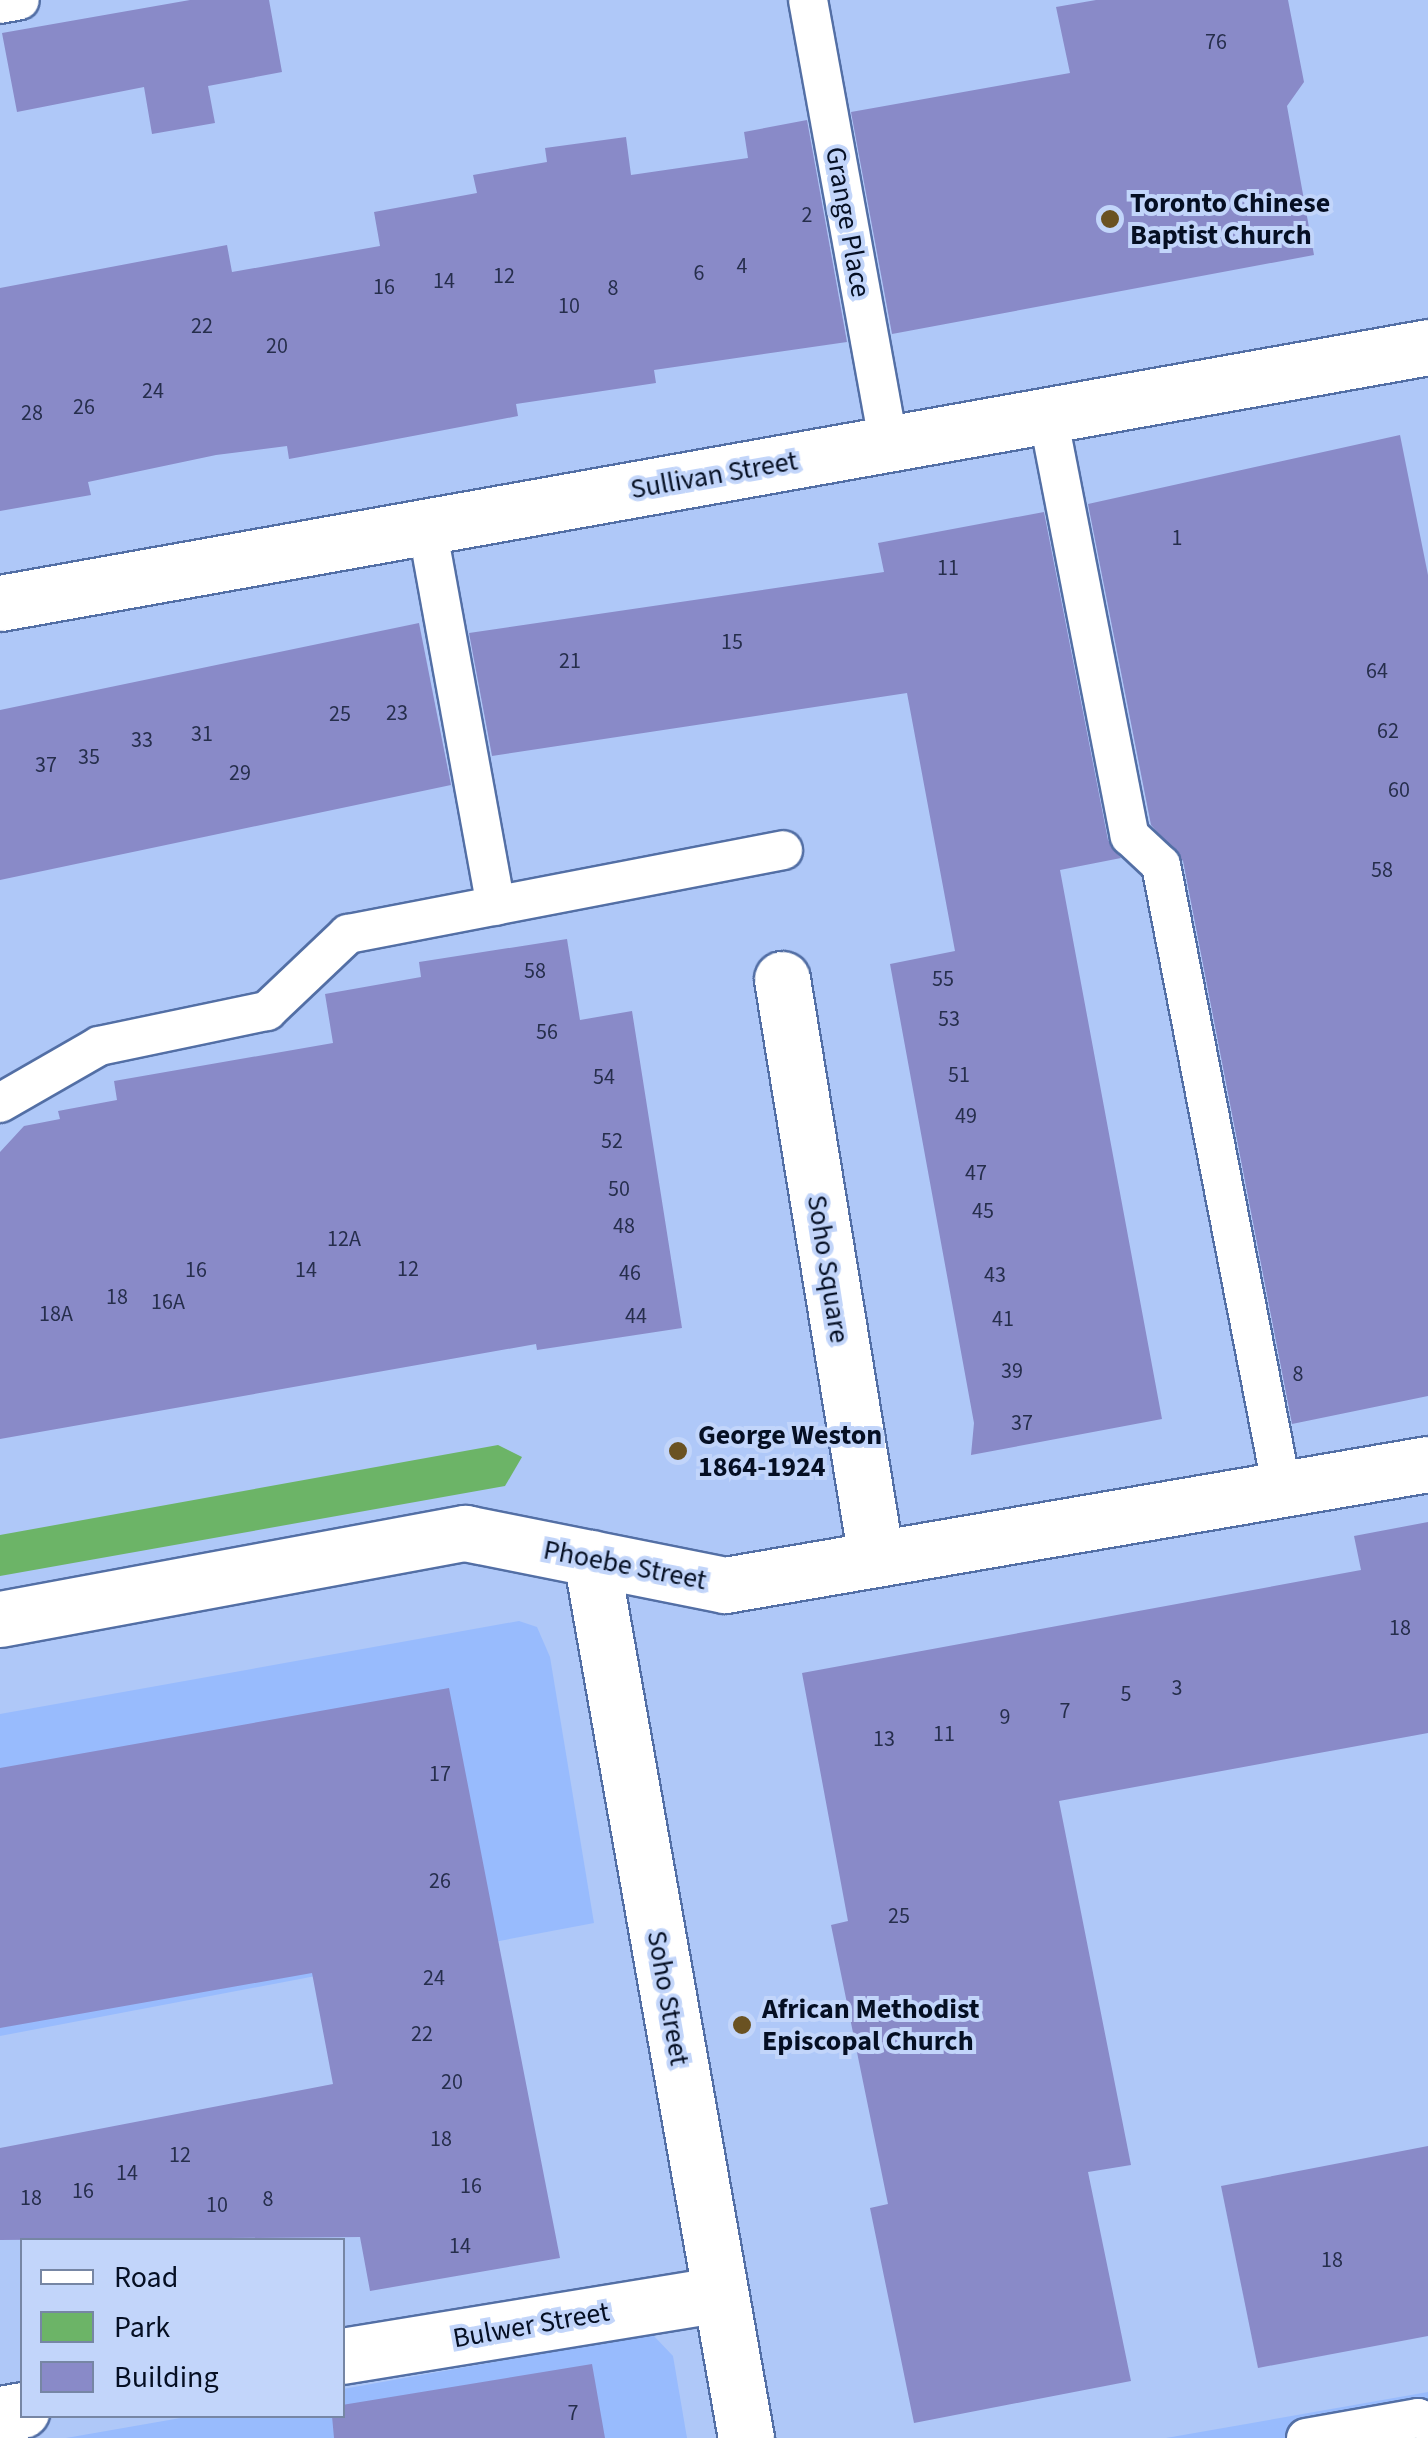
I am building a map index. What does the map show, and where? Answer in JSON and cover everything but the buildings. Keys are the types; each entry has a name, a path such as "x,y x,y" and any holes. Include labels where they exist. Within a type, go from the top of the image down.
{"street":[{"name":"Sullivan Street","path":"0,603 1428,347"},
{"name":"Soho Square","path":"782,979 876,1558"},
{"name":"Phoebe Street","path":"0,1619 465,1533 725,1584 1428,1464"},
{"name":"Soho Street","path":"592,1558 746,2438"},
{"name":"Bulwer Street","path":"345,2356 719,2294"}],"lane":[{"path":"0,4 20,0"},
{"name":"Grange Place","path":"808,0 889,444"},
{"path":"1048,416 1130,836 1161,865 1282,1489"},
{"path":"427,527 496,906"},
{"path":"0,1103 99,1046 267,1012 348,934 783,850"},
{"path":"1306,2438 1418,2418 1428,2422"}],"shaded area":[{"path":"519,1621 537,1627 550,1657 594,1923 0,2036 0,1714"},
{"path":"652,2334 673,2356 687,2438 66,2438 181,2418 345,2418 345,2389"},
{"path":"1428,2392 1428,2438 1166,2438"}],"green space":[{"path":"498,1445 522,1457 505,1486 0,1576 0,1535"}],"place":[{"name":"Toronto Chinese Baptist Church","path":"1110,219"},
{"name":"George Weston 1864-1924","path":"678,1451"},
{"name":"African Methodist Episcopal Church","path":"742,2025"}]}
